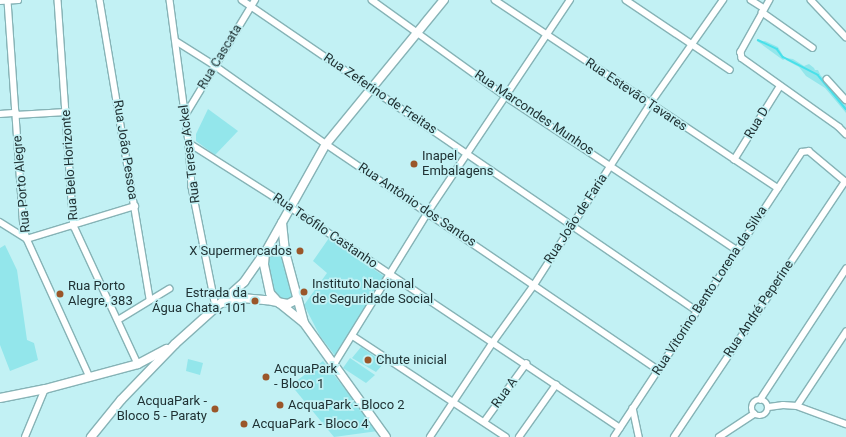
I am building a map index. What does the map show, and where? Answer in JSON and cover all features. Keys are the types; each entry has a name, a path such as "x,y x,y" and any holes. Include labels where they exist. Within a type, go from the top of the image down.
{"main road":[{"path":"91,437 121,400 175,344 251,274 265,253 326,144 444,0"},
{"path":"282,223 285,252 296,300 304,323 333,366 375,420 386,437"},
{"path":"265,253 277,250 285,252"},
{"path":"265,253 264,264 270,293 279,303 304,323"},
{"path":"219,305 242,298 267,300 288,304 296,300"},
{"path":"0,398 46,389 138,364 175,344"}],"street":[{"name":"Rua Porto Alegre","path":"8,0 24,228 27,239 90,377"},
{"path":"0,1 18,0"},
{"name":"Rua Belo Horizonte","path":"58,0 74,226 138,364"},
{"name":"Rua João Pessoa","path":"100,0 150,300"},
{"name":"Rua Teresa Ackel","path":"170,0 186,115 192,187 219,305"},
{"name":"Rua Zeferino de Freitas","path":"242,0 697,311"},
{"name":"Rua Cascata","path":"186,115 214,65 255,0"},
{"name":"Rua Marcondes Munhos","path":"372,0 506,96 737,250"},
{"name":"Rua Estevão Tavares","path":"496,0 546,35 778,188"},
{"path":"333,366 466,153 570,0"},
{"path":"626,0 730,70"},
{"name":"Rua João de Faria","path":"430,437 492,342 534,285 650,104 723,0"},
{"path":"751,0 813,48"},
{"path":"770,0 763,10 741,52 742,58 839,127 846,134"},
{"path":"811,0 846,37"},
{"name":"Rua Antônio dos Santos","path":"176,41 214,65 326,144 658,370"},
{"path":"827,79 846,100"},
{"name":"Rua D","path":"734,160 780,86"},
{"path":"0,114 66,112"},
{"name":"Rua Teófilo Castanho","path":"189,143 290,207 620,428"},
{"name":"Rua Vitorino Bento Lorena da Silva","path":"614,437 802,152 809,150 845,182"},
{"name":"Rua André Peperine","path":"674,437 845,182"},
{"path":"0,222 27,239 74,226 135,206"},
{"path":"754,414 752,409 753,403 760,400 846,269"},
{"path":"118,320 169,289"},
{"path":"796,406 846,332"},
{"path":"353,336 506,437"},
{"name":"Rua A","path":"484,422 526,364"},
{"path":"519,437 556,385"},
{"path":"25,437 46,389"},
{"path":"760,400 767,403 769,407"},
{"path":"769,407 783,405 796,406 846,424"},
{"path":"754,414 764,416 768,412 769,407"},
{"path":"633,408 639,437"},
{"path":"721,436 754,414"},
{"path":"721,436 730,437"}],"shaded area":[{"path":"757,41 765,41 778,47 785,59 783,60"},
{"path":"786,58 793,59 804,66 809,64 815,70 818,70 827,84 846,101 846,113 825,88 806,76 799,67 786,60"},
{"path":"208,109 238,131 215,155 196,141 196,134"},
{"path":"329,238 385,277 336,357 320,336 304,305 327,273 313,261"},
{"path":"5,245 17,270 27,340 34,343 38,360 10,371 0,345 0,248"},
{"path":"275,254 281,255 292,297 286,300 278,297 273,290 268,267 269,257"},
{"name":"Chute inicial","path":"361,347 384,363 376,372 352,358"},
{"name":"Chute inicial","path":"350,358 375,375 366,383 343,368"},
{"path":"188,359 203,363 200,375 186,371"},
{"path":"323,361 378,431 334,437 291,385"}],"waterway":[{"path":"758,40 777,49 783,57 818,75 846,109"}],"place":[{"name":"Inapel Embalagens","path":"414,164"},
{"name":"X Supermercados","path":"300,251"},
{"name":"Instituto Nacional de Seguridade Social","path":"304,292"},
{"name":"Rua Porto Alegre, 383","path":"60,294"},
{"name":"Estrada da Água Chata, 101","path":"255,301"},
{"name":"Chute inicial","path":"368,360"},
{"name":"AcquaPark - Bloco 1","path":"266,377"},
{"name":"AcquaPark - Bloco 2","path":"280,405"},
{"name":"AcquaPark - Bloco 5 - Paraty","path":"215,409"},
{"name":"AcquaPark - Bloco 4","path":"244,424"}]}
